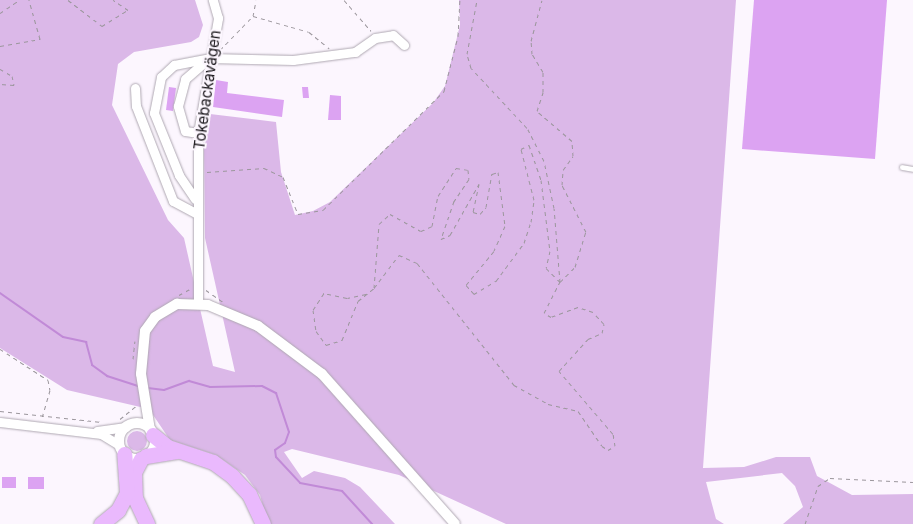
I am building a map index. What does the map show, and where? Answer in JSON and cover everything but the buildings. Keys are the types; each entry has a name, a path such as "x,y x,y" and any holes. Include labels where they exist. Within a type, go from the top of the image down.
{"highway":[{"path":"152,433 176,451 212,462 232,476 248,494 263,524"},
{"path":"100,524 118,510 127,493 122,450"},
{"path":"147,524 135,498 134,472 143,457 176,451"}],"street":[{"name":"Tokebackavägen","path":"198,302 196,173 198,134 209,58 218,18 213,0"},
{"path":"195,199 161,136 154,104 161,77 174,65 209,58 294,60 335,55 354,52 375,38 393,35 404,44"},
{"path":"198,134 185,131 178,106 185,79 209,58"},
{"path":"135,88 136,106 173,202 196,213"},
{"path":"0,422 107,436 122,450 143,457 153,447 152,433 140,400 142,339 156,316 177,304 198,302 258,326 316,369 455,524"},
{"path":"122,450 128,426 140,400"},
{"path":"87,432 128,426 152,433"}],"lane":[{"path":"902,167 913,169"}],"path":[{"path":"0,13 19,0"},
{"path":"0,46 40,38 29,0"},
{"path":"68,0 102,26 128,10 112,0"},
{"path":"209,58 253,16 256,0"},
{"path":"344,0 375,38"},
{"path":"196,173 264,168 283,177 298,214 323,210 444,91 458,36 460,0"},
{"path":"477,0 467,54 471,68 527,128 544,161 560,282"},
{"path":"366,294 347,298 324,293 313,310 316,331 326,345 342,340 347,319 399,255 417,264 514,385 548,404 578,411 608,450 615,446 613,434 560,371 588,339 602,333 604,324 593,312 578,307 552,317 544,313 560,282 575,268 586,232 562,185 563,170 573,156 572,141 537,111 543,92 542,72 532,54 532,41 542,0"},
{"path":"253,16 322,38 335,55"},
{"path":"0,69 12,76 14,84 0,84"},
{"path":"374,288 380,224 390,214 422,231 432,226 438,196 456,168 468,170 469,179 454,201 441,239 450,235 479,184 473,212 480,214 486,207 492,174 498,172 505,226 494,252 466,285 474,294 496,281 524,243 532,222 534,200 521,148 529,145 541,180 550,251 546,268 560,282"},
{"path":"173,298 185,289 198,289 210,290 224,302"},
{"path":"134,362 136,336"},
{"path":"0,348 48,380 50,390 42,417 44,428"},
{"path":"116,421 134,412 140,400"},
{"path":"0,412 108,422"},
{"path":"804,524 818,486 830,478 913,482"}],"shaded area":[{"path":"0,0 195,0 203,25 199,37 191,42 134,52 118,64 112,105 168,220 184,238 213,366 235,372 205,238 204,150 210,114 276,122 281,172 295,215 313,211 330,202 433,103 445,86 460,25 459,0 736,0 703,468 744,467 776,457 810,457 817,476 852,495 913,494 913,524 783,524 803,507 795,486 782,473 706,482 716,519 724,524 506,524 399,475 292,449 284,452 302,478 314,471 345,478 360,487 395,524 268,524 260,495 245,475 216,455 170,440 149,409 67,390 0,348"},
{"path":"133,431 141,431 147,437 147,445 141,451 133,451 127,445 127,437"}],"waterway":[{"path":"0,293 63,337 86,342 92,365 107,376 140,387"},
{"path":"148,388 164,390 189,381 210,387 262,386 276,393 289,432 285,443 275,450 276,457 300,483 342,491 372,524"}]}
